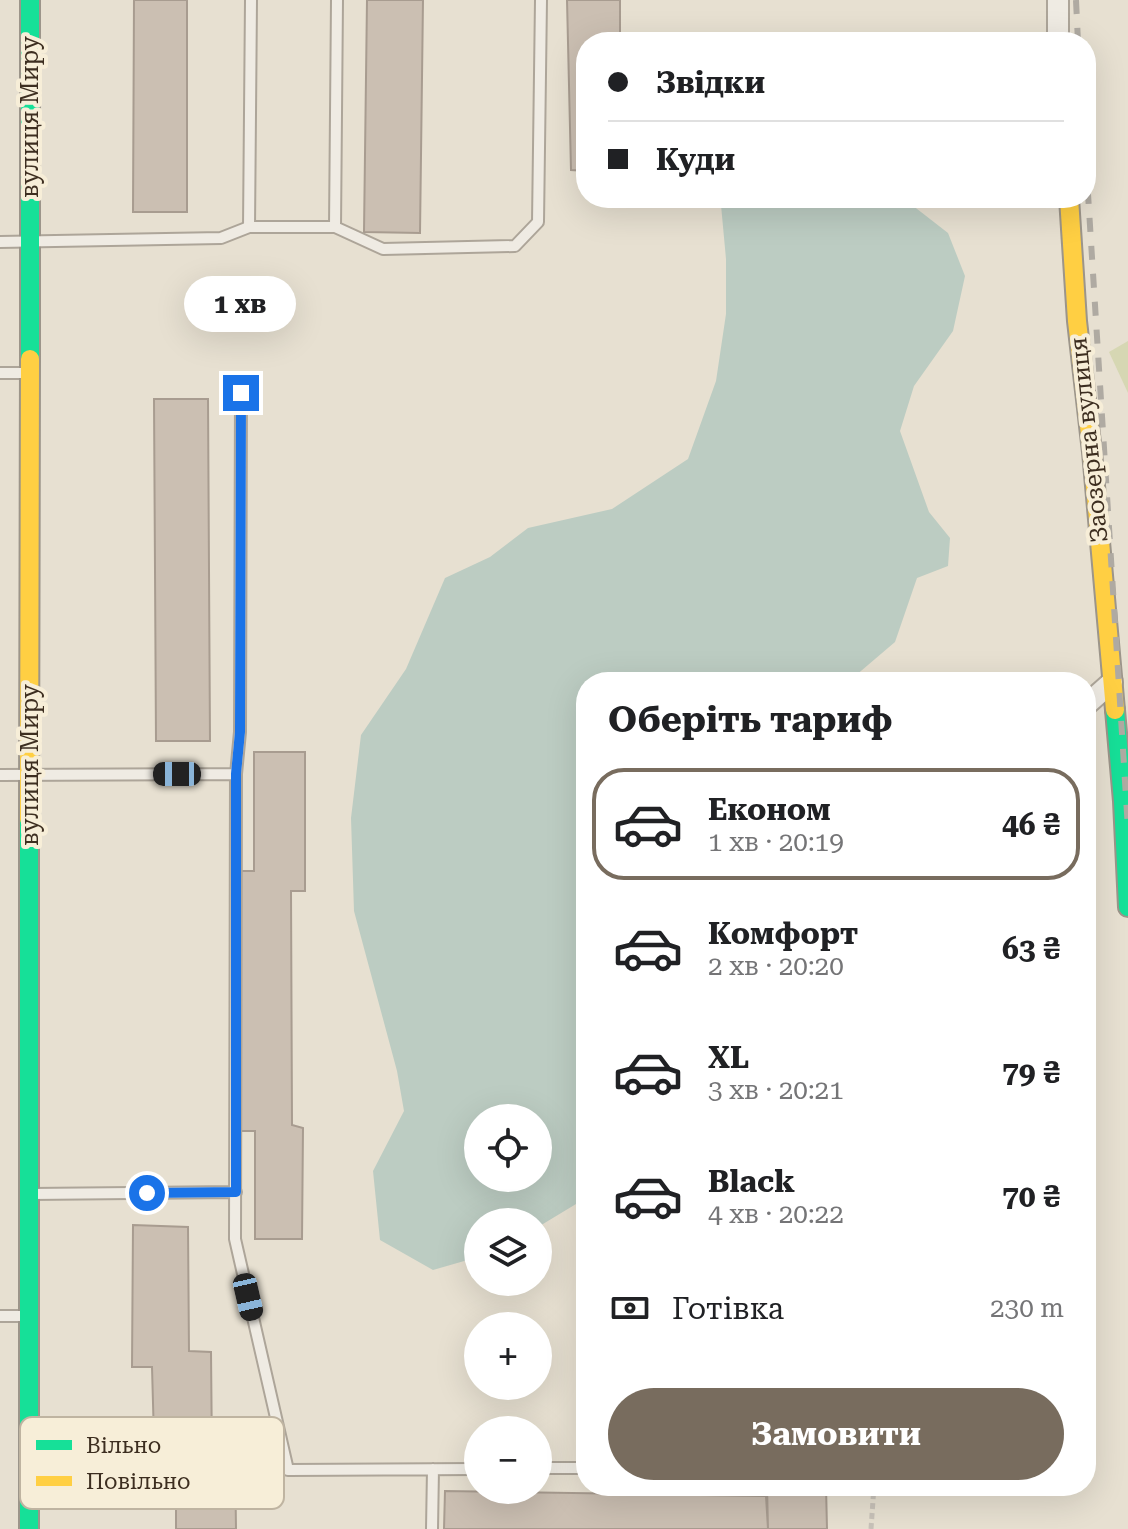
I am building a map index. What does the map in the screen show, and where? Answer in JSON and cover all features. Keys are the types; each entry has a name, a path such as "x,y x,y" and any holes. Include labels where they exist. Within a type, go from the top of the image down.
{"street":[{"name":"вулиця Миру","path":"29,1417 30,0"},
{"path":"1058,0 1058,32"},
{"name":"Заозерна вулиця","path":"1070,208 1077,321 1092,452 1123,801 1128,907"},
{"path":"1096,696 1112,682"}],"lane":[{"path":"249,227 251,0"},
{"path":"335,227 337,0"},
{"path":"0,242 221,238 249,227 335,227 383,249 515,246 538,222 541,0"},
{"path":"0,373 30,373"},
{"path":"241,393 235,1239 276,1417"},
{"path":"0,775 236,774"},
{"path":"29,1194 236,1192"},
{"path":"0,1316 29,1317"},
{"path":"284,1453 288,1470 464,1469"},
{"path":"552,1468 576,1468"},
{"path":"432,1529 433,1469"}],"path":[{"path":"871,1529 873,1496"}],"green space":[{"path":"1128,341 1128,393 1109,352"}],"shaded area":[{"path":"721,208 916,208 948,233 965,276 953,331 914,386 900,431 929,512 950,538 948,566 917,578 895,642 860,672 576,672 576,1204 552,1219 552,1208 464,1208 464,1261 433,1270 380,1240 373,1171 404,1111 397,1071 354,911 351,818 361,735 406,669 445,578 490,557 528,528 612,509 688,459 716,381 726,314 726,259"}],"building":[{"path":"134,0 187,0 187,212 133,212"},
{"path":"367,0 423,0 420,233 364,232"},
{"path":"567,0 620,0 620,32 576,32 576,170 571,170"},
{"path":"154,399 208,399 210,741 156,741"},
{"path":"254,752 305,752 305,891 291,891 292,1125 303,1128 302,1239 255,1239 255,1131 240,1131 240,871 254,871"},
{"path":"133,1225 188,1227 189,1351 211,1352 212,1417 153,1417 152,1367 132,1367"},
{"path":"445,1491 464,1491 464,1504 552,1504 552,1493 576,1493 576,1496 766,1496 768,1529 444,1529"},
{"path":"767,1496 826,1496 827,1529 768,1529"},
{"path":"176,1509 236,1509 236,1529 176,1529"}],"railway":[{"path":"1076,0 1078,32"},
{"path":"1089,208 1128,829"}],"traffic: fast":[{"path":"30,0 30,359"},
{"path":"1115,710 1128,907"},
{"path":"29,819 29,1417"},
{"path":"29,1509 29,1529"}],"traffic: slow":[{"path":"1070,208 1077,321 1115,710"},
{"path":"29,819 30,359"}],"route":[{"path":"147,1193 236,1192 236,774 240,732 241,393"}]}
